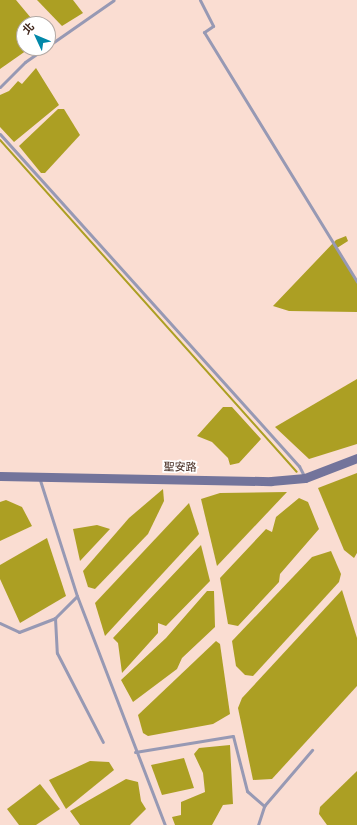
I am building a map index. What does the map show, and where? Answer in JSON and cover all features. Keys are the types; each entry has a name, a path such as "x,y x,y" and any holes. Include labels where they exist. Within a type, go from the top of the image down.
{"street":[{"name":"聖安路","path":"0,476 271,481 305,478 357,458"}],"lane":[{"path":"56,40 114,0"},
{"path":"200,0 213,26 204,32 356,279"},
{"path":"0,87 25,62 34,56"},
{"path":"0,134 299,466 305,478"},
{"path":"38,476 77,596 135,752 165,825"},
{"path":"0,623 18,632 55,618 77,596"},
{"path":"55,618 57,653 103,742"},
{"path":"135,752 232,736 247,790 264,806"},
{"path":"258,825 264,806 312,750"}],"shaded area":[{"path":"0,0 16,0 29,16 16,16 16,56 19,56 0,69"},
{"path":"37,0 73,0 83,13 62,26 56,20 56,16 52,16"},
{"path":"36,68 59,105 14,142 0,127 0,95 9,91 18,81 22,84"},
{"path":"58,109 64,109 80,135 45,173 41,173 19,146"},
{"path":"346,236 348,241 337,248 357,283 357,312 289,311 273,306 336,240"},
{"path":"357,379 357,444 309,459 275,427"},
{"path":"223,407 232,407 261,439 239,463 230,465 228,458 212,442 197,436"},
{"path":"357,473 357,553 354,558 344,550 318,488"},
{"path":"163,489 164,501 148,534 95,589 88,587 83,571 129,518"},
{"path":"287,492 217,566 201,499 220,493"},
{"path":"299,498 308,502 319,529 280,574 279,582 238,626 228,624 220,578 266,529 272,532 276,517"},
{"path":"6,500 22,507 32,526 0,541 0,502"},
{"path":"189,503 199,534 105,636 95,603"},
{"path":"97,525 110,529 80,561 73,529"},
{"path":"47,538 66,596 20,623 0,579 0,565"},
{"path":"201,545 210,581 166,626 158,623 158,633 122,673 118,643 113,638"},
{"path":"331,551 341,574 339,582 253,676 245,675 236,666 232,641 312,557"},
{"path":"342,590 357,638 357,686 272,779 253,780 238,708 242,698"},
{"path":"207,591 214,591 215,627 182,658 177,669 133,702 121,680 166,638"},
{"path":"216,641 220,644 230,714 213,724 148,736 143,733 138,715"},
{"path":"230,745 233,804 223,805 212,825 175,825 172,817 181,815 181,802 205,792 203,773 194,754 199,748"},
{"path":"184,758 194,788 162,795 151,765"},
{"path":"90,761 109,762 114,770 66,809 49,780"},
{"path":"357,771 357,825 327,825 319,814 320,807"},
{"path":"126,779 138,782 141,801 146,809 130,825 80,825 70,811"},
{"path":"40,784 60,809 36,825 19,825 7,809"}],"waterway":[{"path":"0,140 297,472"}]}
